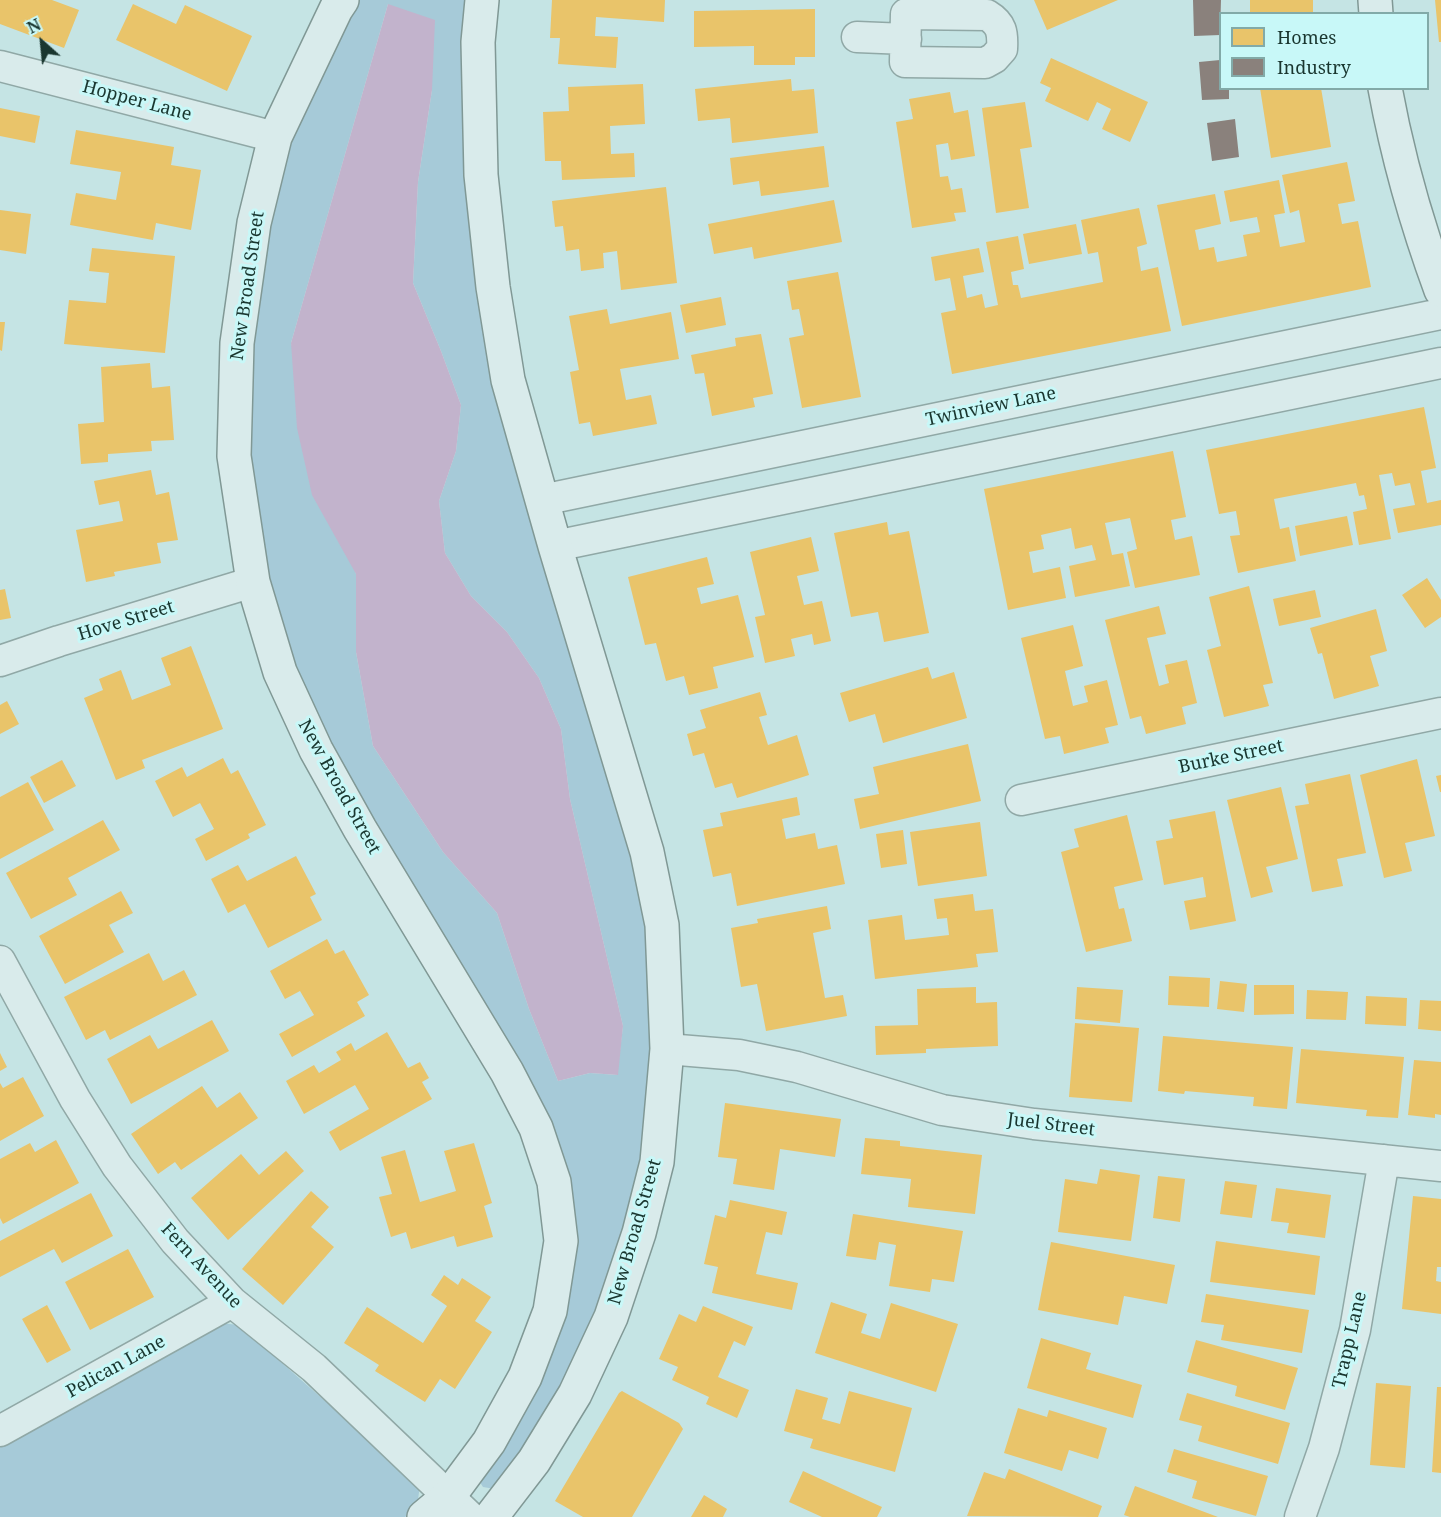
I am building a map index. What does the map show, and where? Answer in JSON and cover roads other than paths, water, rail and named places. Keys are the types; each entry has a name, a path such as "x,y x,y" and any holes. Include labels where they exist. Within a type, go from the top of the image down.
{"street":[{"name":"New Broad Street","path":"342,0 275,137 254,223 237,343 234,456 253,582 280,672 316,750 366,839 507,1072 536,1128 554,1182 561,1241 550,1311 520,1386 489,1442 460,1506 424,1517"},
{"name":"New Broad Street","path":"482,0 478,42 481,175 492,276 508,380 555,546 647,852 662,925 667,1049 657,1162 639,1233 611,1317 575,1394 534,1461 491,1517"},
{"path":"857,37 906,39"},
{"name":"Hopper Lane","path":"0,66 275,137"},
{"path":"1385,90 1395,146 1419,230 1441,290"},
{"name":"Twinview Lane","path":"542,500 1441,314"},
{"path":"555,546 1441,363"},
{"name":"Hove Street","path":"0,661 253,582"},
{"name":"Burke Street","path":"1021,800 1441,713"},
{"name":"Fern Avenue","path":"0,961 75,1099 117,1166 175,1241 232,1302 314,1368 460,1506"},
{"name":"Juel Street","path":"667,1049 739,1055 774,1062 942,1110 1034,1124 1441,1166"},
{"name":"Trapp Lane","path":"1300,1517 1324,1448 1355,1330 1384,1160"},
{"name":"Pelican Lane","path":"0,1431 232,1302"}]}
